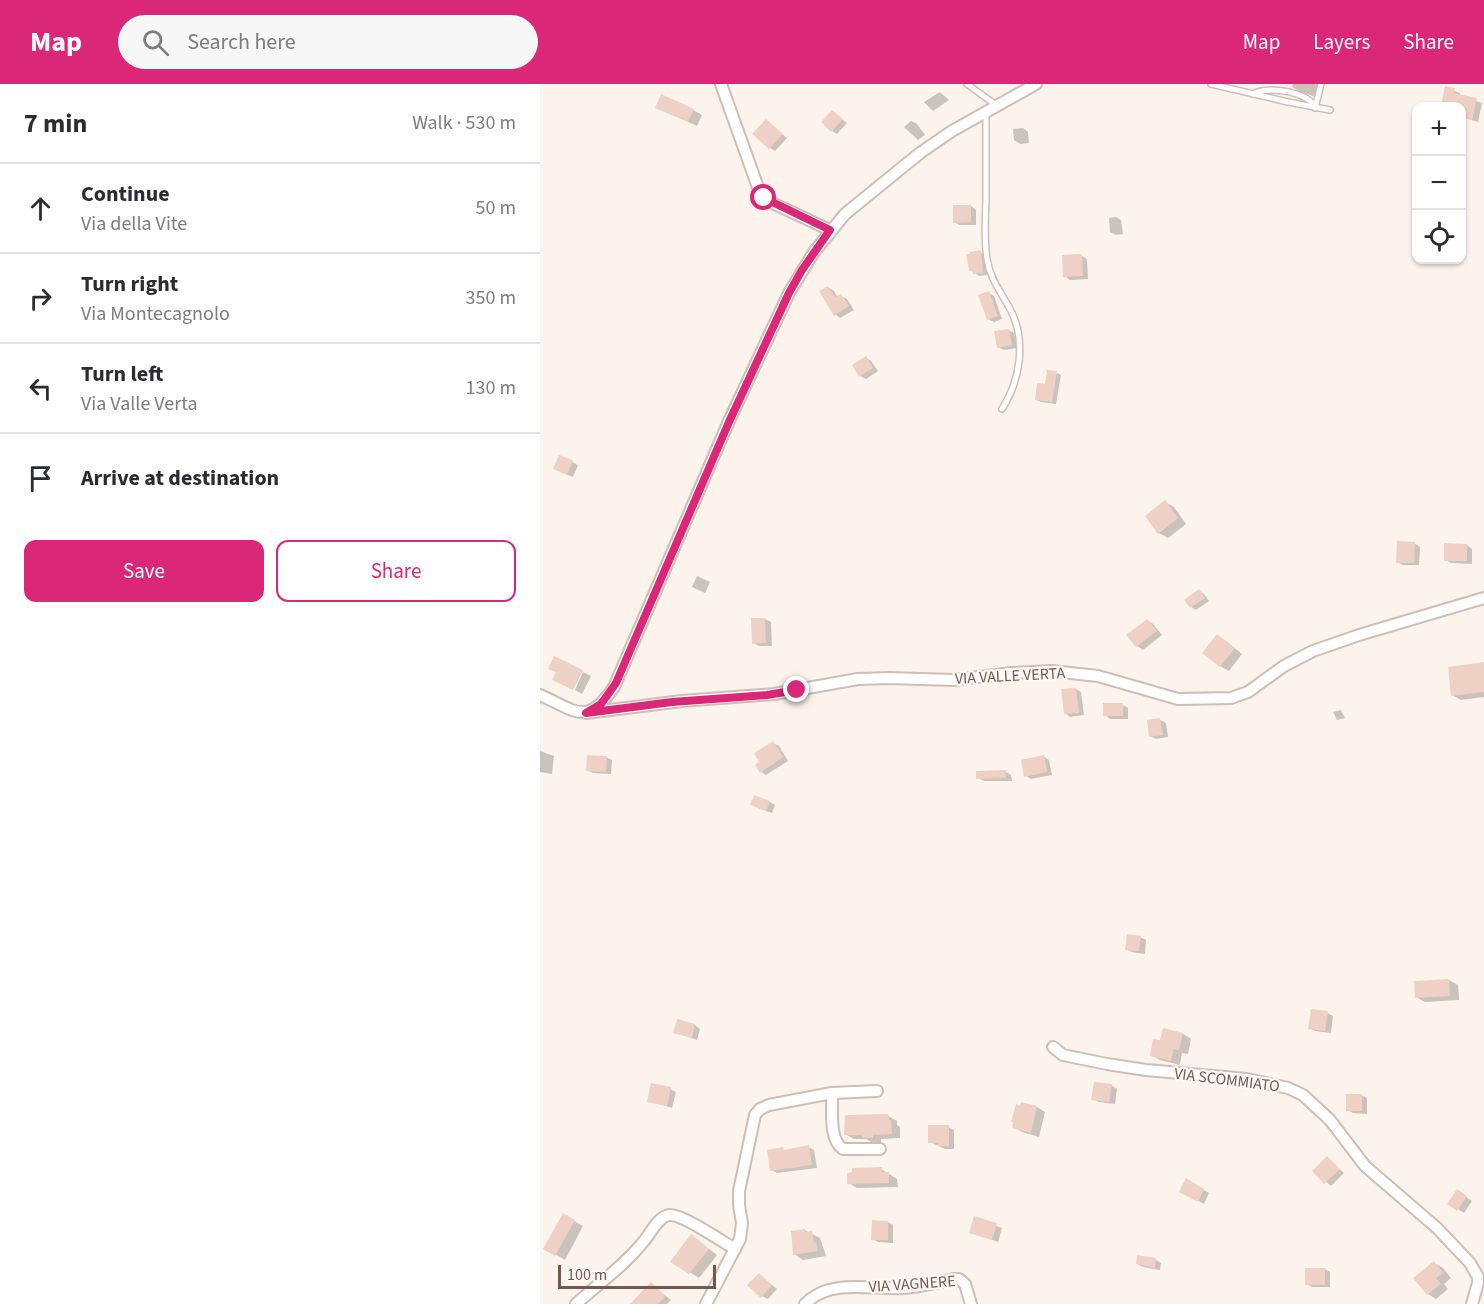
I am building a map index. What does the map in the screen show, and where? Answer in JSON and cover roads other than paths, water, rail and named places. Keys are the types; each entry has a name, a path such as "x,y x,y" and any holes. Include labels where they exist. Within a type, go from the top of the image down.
{"street":[{"path":"721,84 756,187 762,196 830,230"},
{"path":"540,695 576,712 586,713 601,704 616,683 729,422 789,293 830,230 852,207 920,153 991,108 1036,84"},
{"name":"VIA VALLE VERTA","path":"586,713 672,702 782,693 858,679 953,680 1052,671 1092,674 1178,699 1231,698 1248,692 1284,666 1313,651 1484,598"},
{"name":"VIA SCOMMIATO","path":"1053,1047 1063,1055 1089,1061 1146,1070 1247,1079 1288,1088 1303,1095 1330,1120 1365,1166 1443,1234 1470,1263 1478,1277 1472,1304"},
{"path":"706,1304 742,1231 739,1205 740,1187 755,1115 760,1109 769,1105 832,1093 877,1091"},
{"path":"832,1093 834,1137 838,1145 843,1149 880,1149"},
{"path":"576,1304 633,1253 666,1216 673,1215 687,1220 735,1249"},
{"name":"VIA VAGNERE","path":"805,1304 815,1295 833,1289 911,1287 955,1279 965,1284 972,1304"}],"lane":[{"path":"967,84 991,108 985,234 987,262 990,273 1013,313 1019,342 1017,379 1002,409"},
{"path":"1211,84 1330,110"},
{"path":"1315,108 1320,84"},
{"path":"1253,94 1260,90 1275,90 1307,98 1313,101 1315,108"}]}
